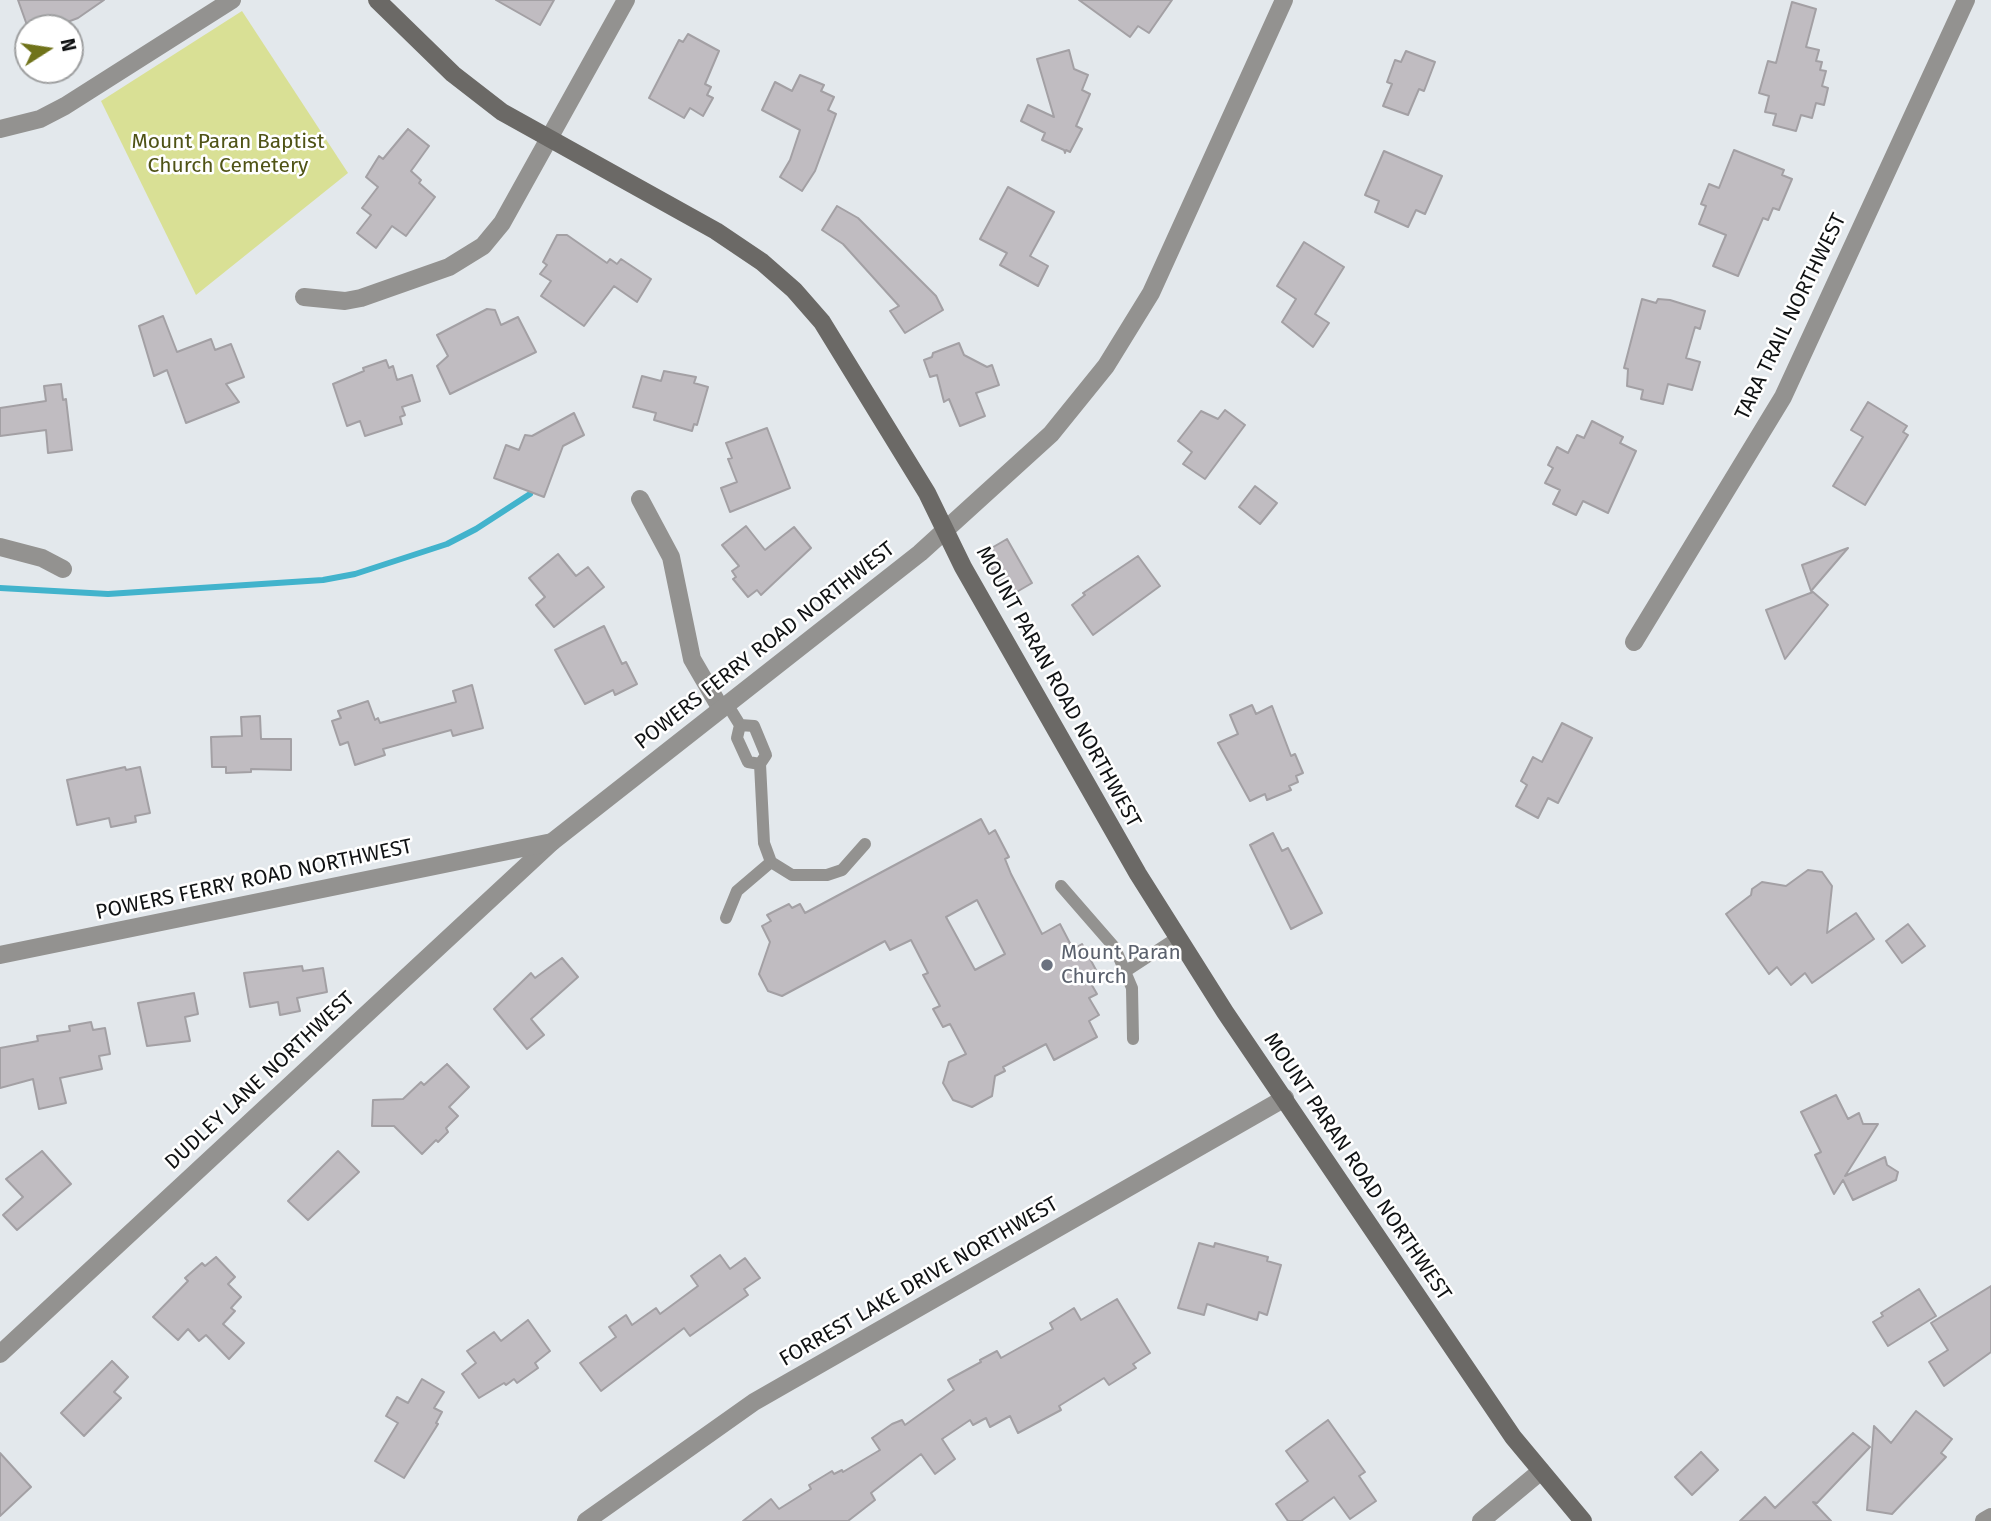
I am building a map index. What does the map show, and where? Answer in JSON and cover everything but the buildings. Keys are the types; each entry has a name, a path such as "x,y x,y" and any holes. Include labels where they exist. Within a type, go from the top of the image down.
{"main road":[{"name":"MOUNT PARAN ROAD NORTHWEST","path":"377,0 453,74 502,112 716,231 762,262 794,290 822,322 927,493 1056,732 1178,937 1439,1332 1541,1471 1583,1521"}],"street":[{"path":"0,129 40,119 65,106 232,0"},
{"path":"304,297 353,300 440,271 469,257 497,231 626,0"},
{"name":"POWERS FERRY ROAD NORTHWEST","path":"0,956 552,842 946,531 1051,434 1107,366 1151,293 1284,0"},
{"name":"TARA TRAIL NORTHWEST","path":"1634,642 1783,397 1966,0"},
{"path":"640,499 671,557 692,659 724,706"},
{"path":"0,547 42,558 63,569"},
{"name":"DUDLEY LANE NORTHWEST","path":"0,1354 552,842"},
{"name":"FORREST LAKE DRIVE NORTHWEST","path":"586,1521 754,1402 1284,1098"},
{"path":"1481,1521 1541,1471"},
{"path":"1984,1521 1991,1517"}],"lane":[{"path":"724,706 740,725 754,726 766,755 760,764 764,843 771,862 792,875 827,875 842,870 865,844"},
{"path":"740,725 737,738 748,762 760,764"},
{"path":"726,918 737,891 771,862"},
{"path":"1061,886 1115,948 1126,971 1132,988 1133,1039"},
{"path":"1126,971 1178,937"}],"green space":[{"name":"Mount Paran Baptist Church Cemetery","path":"242,11 348,173 196,295 101,101"}],"waterway":[{"path":"0,588 108,594 323,580 355,574 447,544 476,529 530,494"}],"place":[{"name":"Mount Paran Church","path":"1047,965"}]}
